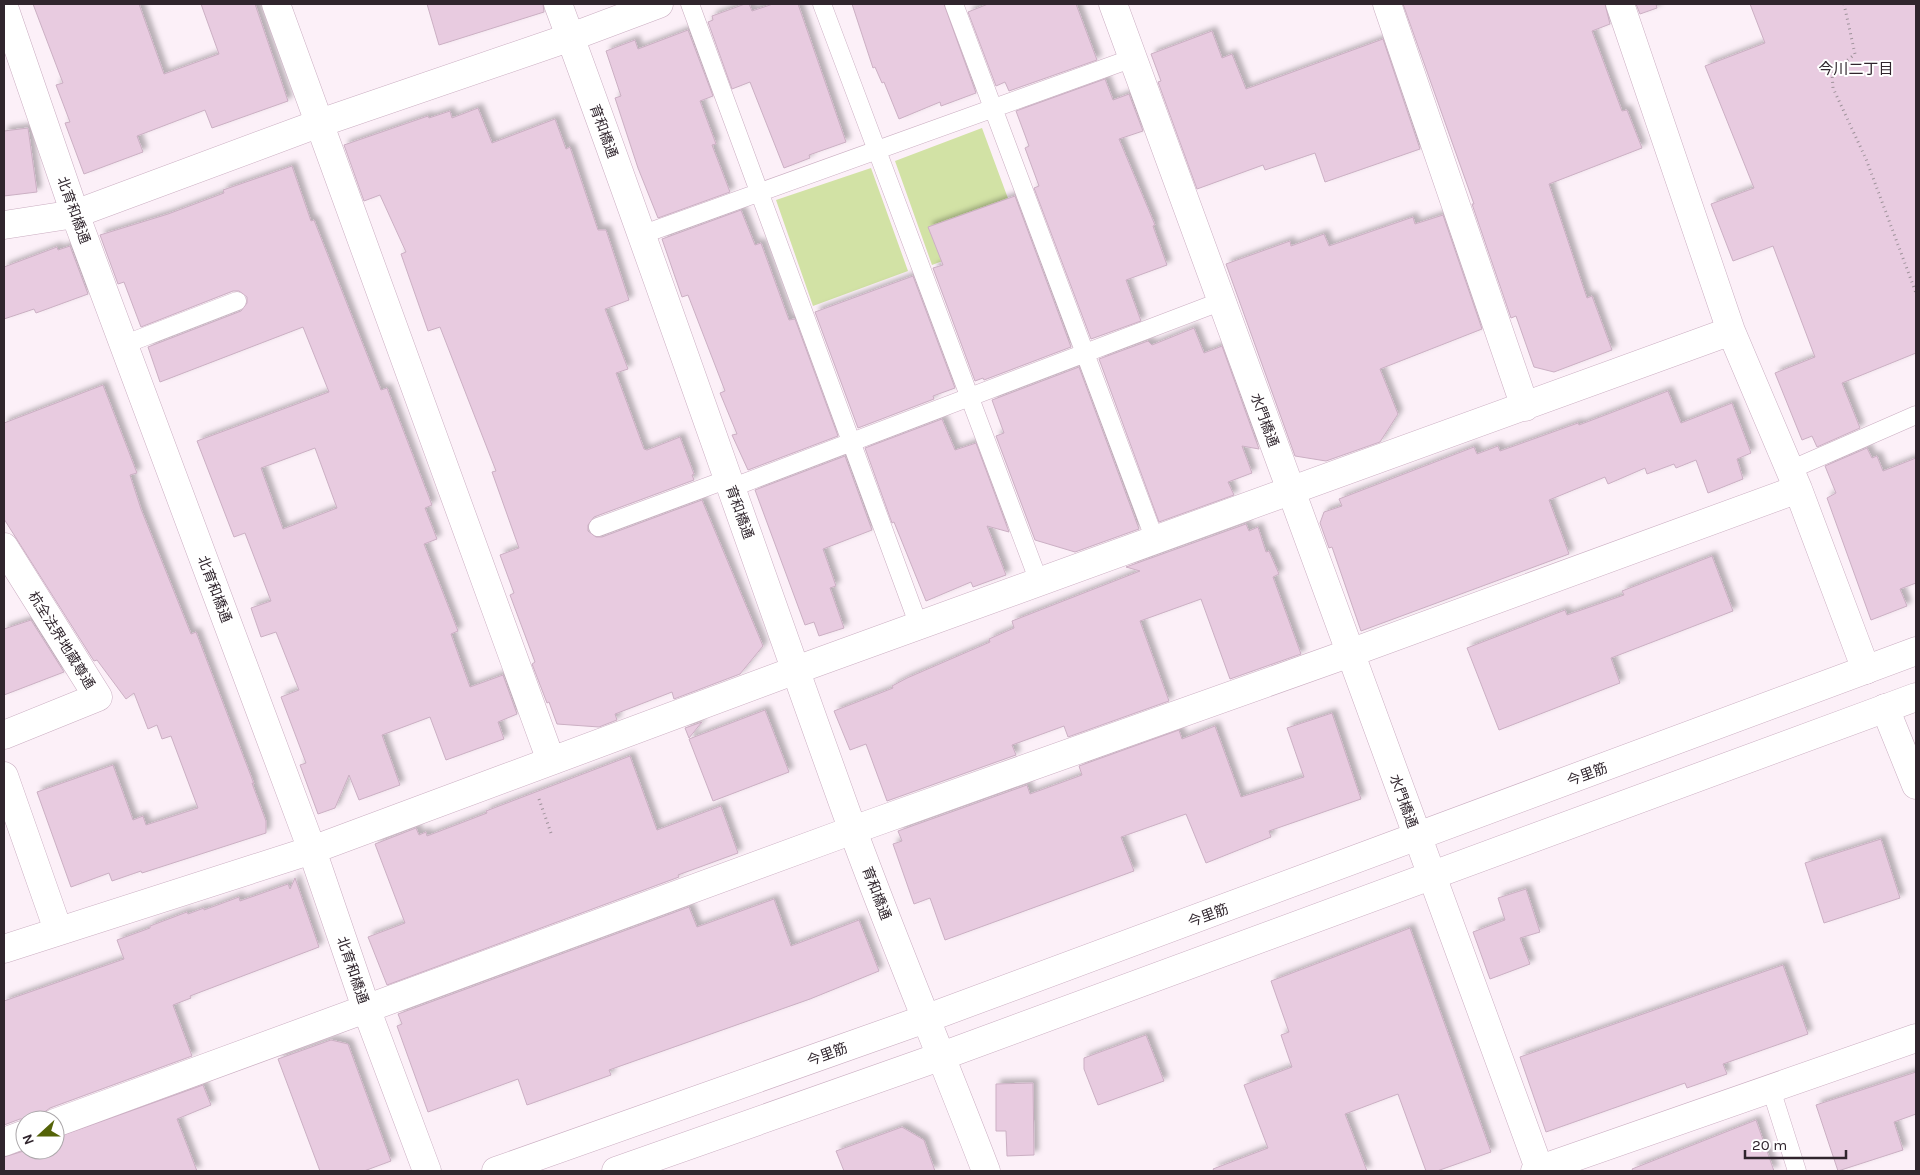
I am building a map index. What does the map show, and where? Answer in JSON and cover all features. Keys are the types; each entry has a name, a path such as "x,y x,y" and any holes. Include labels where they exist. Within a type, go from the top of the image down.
{"street":[{"path":"276,4 320,123 540,766"},
{"name":"育和橋通","path":"558,4 853,830 925,1019 942,1056"},
{"path":"4,225 75,214 320,123 570,37 659,4"},
{"name":"水門橋通","path":"1113,4 1432,876"},
{"path":"1386,4 1525,407"},
{"path":"1620,4 1731,331 1794,480 1866,670"},
{"name":"北育和橋通","path":"4,7 75,214 312,850 366,1008 427,1171"},
{"path":"4,949 58,930 312,850 796,670 1731,331"},
{"path":"65,1119 853,830 1350,653 1794,480"},
{"name":"杭全法界地蔵尊通","path":"4,547 98,697 4,735"},
{"name":"今里筋","path":"496,1171 925,1019 1916,651"},
{"path":"616,1171 942,1056 1916,697"},
{"path":"1885,708 1916,785"},
{"path":"4,776 58,930"},
{"path":"1432,876 1538,1171 1916,1038"},
{"path":"942,1056 986,1171"}],"lane":[{"path":"690,4 919,626"},
{"path":"822,4 1039,582"},
{"path":"954,4 1155,540"},
{"path":"641,235 1133,58"},
{"path":"123,345 237,301"},
{"path":"598,527 851,442 1222,302"},
{"path":"1794,480 1916,415"},
{"path":"1772,1088 1797,1171"}],"path":[{"path":"1844,4 1855,54 1832,72 1833,88 1866,158 1916,293"},
{"path":"540,766 552,836"}],"green space":[{"path":"982,128 1020,231 932,265 895,161"},
{"path":"871,168 908,271 813,306 776,200"}],"building":[{"path":"33,4 139,4 164,74 219,54 201,4 255,4 288,101 212,128 205,110 137,136 143,152 84,174 65,123 70,122 56,85 63,83"},
{"path":"427,4 543,4 544,12 439,45"},
{"path":"749,4 752,11 773,4 798,4 846,142 809,155 810,158 784,168 750,82 732,89 708,22 713,20 712,16"},
{"path":"852,4 944,4 976,93 941,106 940,102 899,119 884,82 882,83 875,67 873,68"},
{"path":"988,4 1076,4 1097,60 1009,91 1005,82 996,86 968,12"},
{"path":"1403,4 1605,4 1610,24 1592,31 1622,111 1627,110 1642,148 1549,184 1587,298 1592,296 1612,350 1554,372 1534,367 1516,316 1511,318 1472,204 1474,204"},
{"path":"1636,4 1656,4 1657,8 1640,14"},
{"path":"1750,4 1916,4 1916,353 1842,383 1860,428 1817,447 1812,436 1802,440 1775,373 1815,357 1773,246 1733,261 1711,204 1754,188 1705,66 1765,43"},
{"path":"688,30 713,96 700,101 716,144 712,145 730,192 658,218 638,168 615,98 621,96 606,51 635,40 638,49"},
{"path":"1212,31 1222,58 1232,54 1246,89 1383,39 1420,149 1325,182 1315,153 1265,170 1263,165 1197,189 1158,82 1161,81 1151,54"},
{"path":"1105,79 1113,100 1129,94 1143,131 1119,139 1155,225 1153,226 1167,265 1126,280 1141,321 1091,339 1034,188 1039,186 1025,148 1029,146 1016,111"},
{"path":"478,108 492,143 555,119 566,149 570,147 598,230 606,230 629,300 605,309 628,369 616,373 644,449 647,450 680,437 694,474 692,475 694,480 594,517 588,525 588,531 596,537 602,537 702,500 763,646 740,674 674,699 672,692 615,714 617,720 599,727 557,724 549,702 547,703 532,664 535,662 510,595 514,593 500,555 519,548 492,472 496,471 440,327 428,331 401,254 406,252 380,195 364,201 344,145 428,116 429,118 450,111 452,118"},
{"path":"28,128 37,192 4,196 4,131"},
{"path":"292,166 311,221 314,220 381,390 387,388 432,505 425,508 437,539 424,544 458,631 451,634 470,687 503,675 517,714 498,722 504,739 446,760 430,717 382,735 400,785 359,800 349,775 335,808 318,814 300,765 306,763 281,697 299,690 276,632 261,637 251,608 271,601 245,533 234,537 197,441 329,392 303,327 160,382 148,347 241,311 247,303 247,297 239,291 233,291 141,327 124,282 118,284 100,235 168,214 224,193 223,190","holes":["315,448 337,508 283,529 261,468"]},
{"path":"1015,196 1071,347 984,380 983,378 975,381 933,268 943,265 928,227"},
{"path":"741,210 755,245 761,243 789,320 795,319 838,436 748,470 732,435 737,434 720,393 725,391 688,295 682,297 662,239"},
{"path":"1443,215 1482,329 1380,369 1398,414 1380,442 1326,461 1295,456 1226,264 1290,241 1291,246 1324,234 1329,246 1413,217 1415,224"},
{"path":"70,246 88,294 36,313 34,309 4,319 4,267 57,247 58,250"},
{"path":"913,276 955,388 933,396 934,399 858,428 815,312"},
{"path":"1194,328 1204,353 1222,346 1259,449 1242,446 1252,473 1228,482 1234,495 1159,522 1099,359 1148,341 1152,345"},
{"path":"1079,367 1139,529 1075,552 1035,540 996,436 1004,433 992,400"},
{"path":"103,385 137,473 130,475 141,509 191,634 196,632 254,784 252,783 266,821 266,833 142,873 141,871 112,881 109,873 71,887 37,792 113,765 133,820 143,816 146,825 198,808 171,736 162,739 157,725 148,729 134,693 126,699 97,660 94,661 4,519 4,423"},
{"path":"1668,391 1681,423 1732,403 1751,453 1737,459 1743,479 1708,493 1696,460 1676,468 1674,464 1647,474 1645,468 1608,484 1605,477 1549,500 1569,554 1361,631 1332,547 1329,548 1320,523 1324,512 1342,506 1339,499 1474,447 1477,454 1498,446 1500,451 1578,423 1579,425"},
{"path":"942,419 955,450 976,443 1009,532 987,526 1006,575 973,587 971,582 926,601 894,522 892,523 865,448"},
{"path":"1867,448 1872,458 1877,456 1883,471 1916,458 1916,583 1900,589 1907,606 1871,620 1827,498 1836,493 1825,466"},
{"path":"845,456 872,530 823,549 836,586 830,588 844,628 819,636 814,622 805,625 755,490"},
{"path":"1246,524 1249,531 1258,527 1266,552 1269,551 1279,574 1273,577 1301,654 1230,679 1201,599 1140,621 1169,701 1068,737 1064,726 1012,745 1016,755 887,801 866,744 850,750 834,711 893,688 892,686 907,678 990,642 989,639 1014,628 1012,621 1140,571 1126,567"},
{"path":"1712,556 1733,611 1611,658 1620,683 1499,730 1467,648 1565,610 1567,615 1624,595 1622,591"},
{"path":"31,620 64,672 4,695 4,629"},
{"path":"765,710 789,772 713,801 689,739"},
{"path":"1332,713 1361,799 1269,831 1271,837 1206,863 1186,814 1121,837 1134,871 945,940 930,898 914,904 893,844 902,841 898,831 1027,785 1030,794 1082,775 1079,766 1179,730 1182,739 1215,726 1241,797 1304,777 1287,728"},
{"path":"702,722 689,738 685,728"},
{"path":"630,756 657,830 721,806 738,853 678,875 679,877 387,985 368,937 405,923 375,844 416,828 419,835 426,832 427,836 487,813 486,811"},
{"path":"1881,839 1900,898 1824,923 1805,863"},
{"path":"295,878 319,947 190,996 191,998 173,1005 192,1056 47,1110 15,1110 15,1121 4,1125 4,1001 124,959 117,940 150,928 150,926 187,912 188,914 204,908 204,910 239,897 240,901 288,884 290,889"},
{"path":"1526,889 1540,932 1520,938 1530,964 1490,979 1473,932 1505,920 1498,898"},
{"path":"774,899 791,946 859,920 879,971 810,999 609,1070 611,1075 527,1105 518,1079 428,1112 397,1026 402,1024 398,1014 689,907 697,927"},
{"path":"1410,928 1491,1152 1437,1171 1426,1171 1398,1094 1345,1114 1367,1171 1214,1171 1213,1169 1268,1148 1244,1085 1292,1067 1281,1035 1289,1032 1271,981"},
{"path":"1783,965 1808,1034 1723,1064 1727,1074 1687,1088 1685,1083 1546,1132 1520,1057"},
{"path":"1146,1035 1164,1081 1098,1105 1084,1069 1084,1058"},
{"path":"331,1040 348,1044 391,1161 364,1171 320,1171 278,1059"},
{"path":"1916,1072 1916,1114 1894,1122 1903,1150 1838,1171 1816,1105"},
{"path":"1033,1083 1034,1155 1007,1156 1006,1131 996,1131 996,1084"},
{"path":"203,1085 211,1105 177,1119 197,1171 4,1171 4,1157 15,1154 15,1160 65,1160 65,1134"},
{"path":"1756,1120 1774,1171 1633,1171 1632,1169"},
{"path":"902,1127 924,1140 935,1171 844,1171 836,1151"}],"district":[{"name":"今川二丁目","path":"1856,69"}]}
